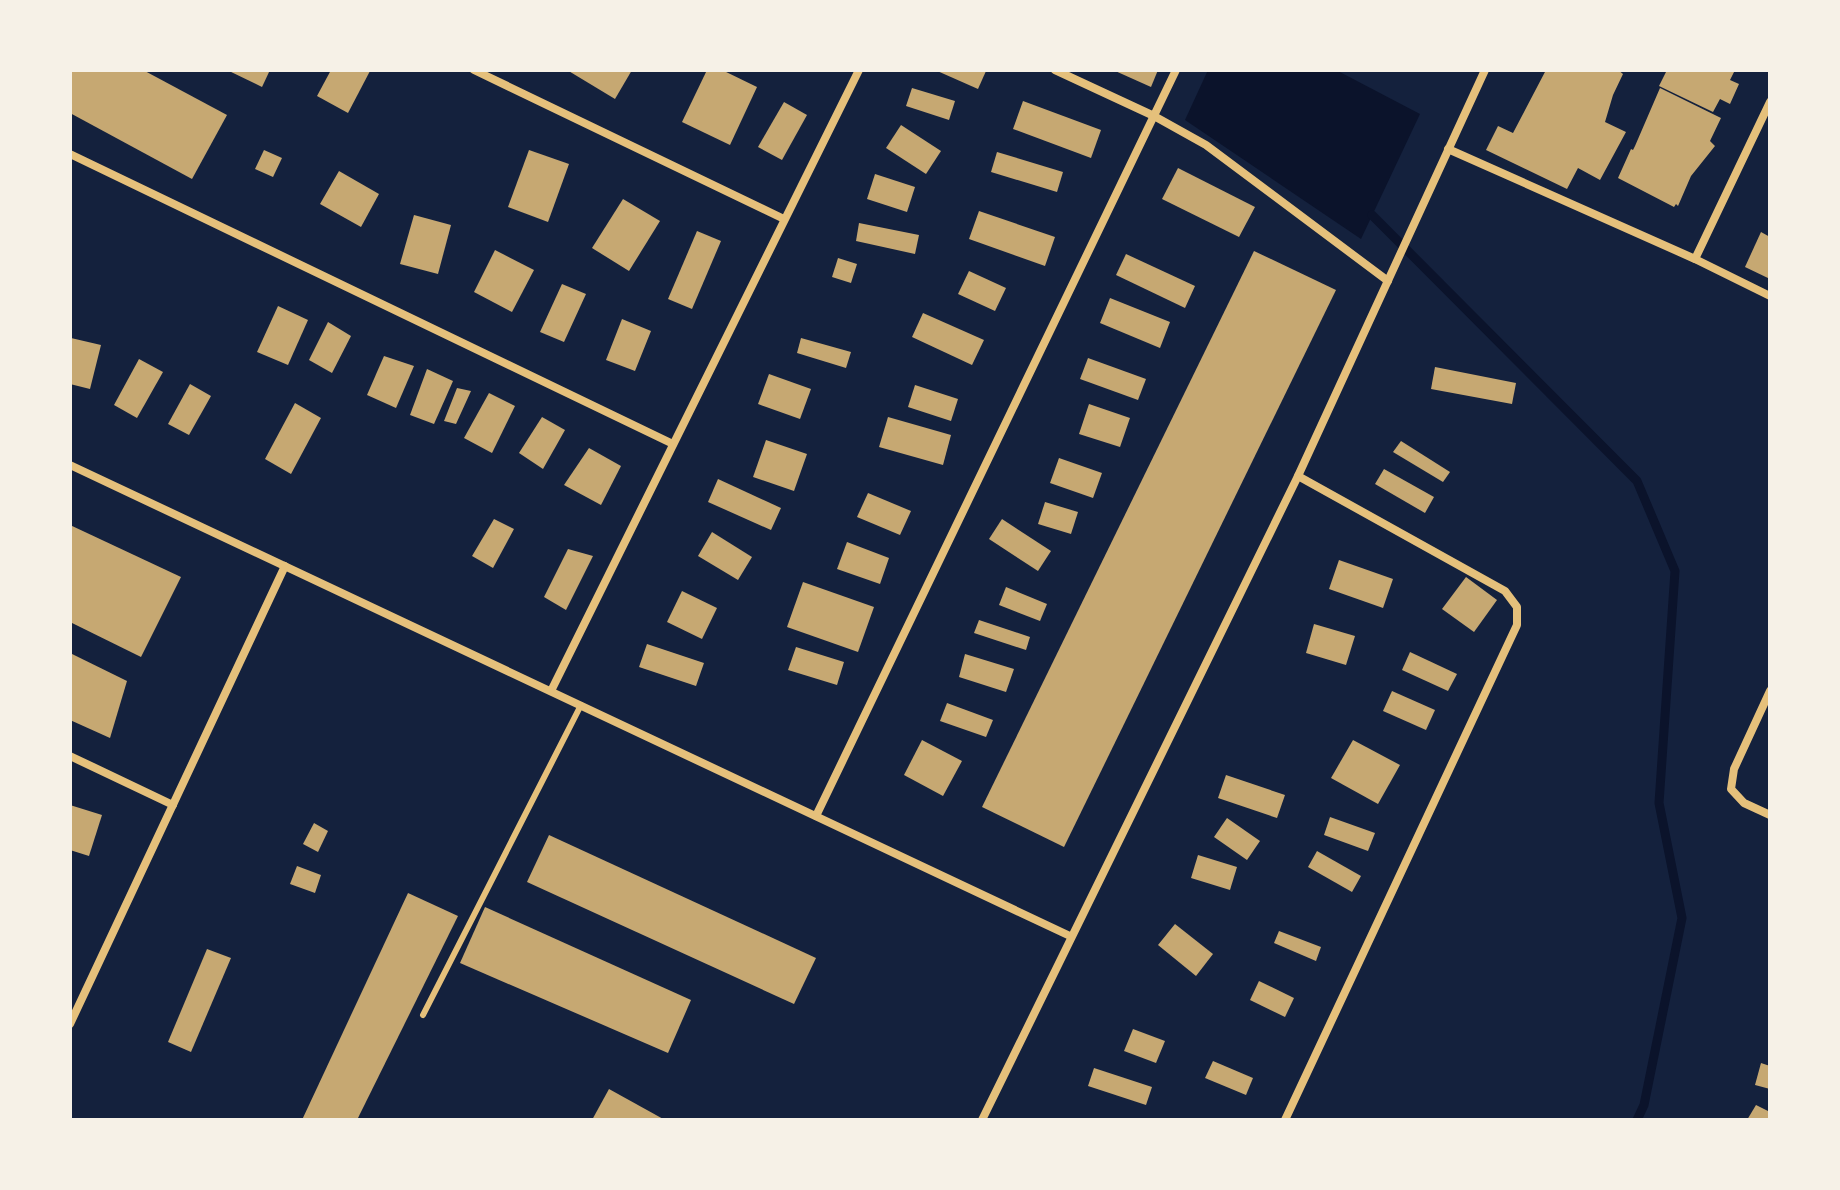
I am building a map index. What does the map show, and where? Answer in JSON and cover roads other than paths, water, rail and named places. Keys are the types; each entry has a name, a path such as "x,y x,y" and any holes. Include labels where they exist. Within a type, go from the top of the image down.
{"street":[{"path":"474,70 784,219"},
{"path":"551,691 859,70"},
{"path":"1055,70 1154,116 1206,145 1388,281"},
{"path":"816,816 1176,70"},
{"path":"982,1120 1298,476 1485,70"},
{"path":"1695,259 1770,102"},
{"path":"1448,149 1695,259 1770,296"},
{"path":"70,154 673,444"},
{"path":"70,465 1070,936"},
{"path":"1285,1120 1517,625 1517,607 1505,591 1298,476"},
{"path":"70,1024 285,566"},
{"path":"1770,691 1734,769 1731,789 1744,803 1770,815"},
{"path":"70,756 173,805"}],"lane":[{"path":"423,1015 581,705"}],"water":[{"path":"1208,70 1336,70 1420,114 1361,239 1185,120"}],"waterway":[{"path":"1372,215 1637,481 1675,571 1659,803 1682,918 1644,1105 1637,1120"}]}
